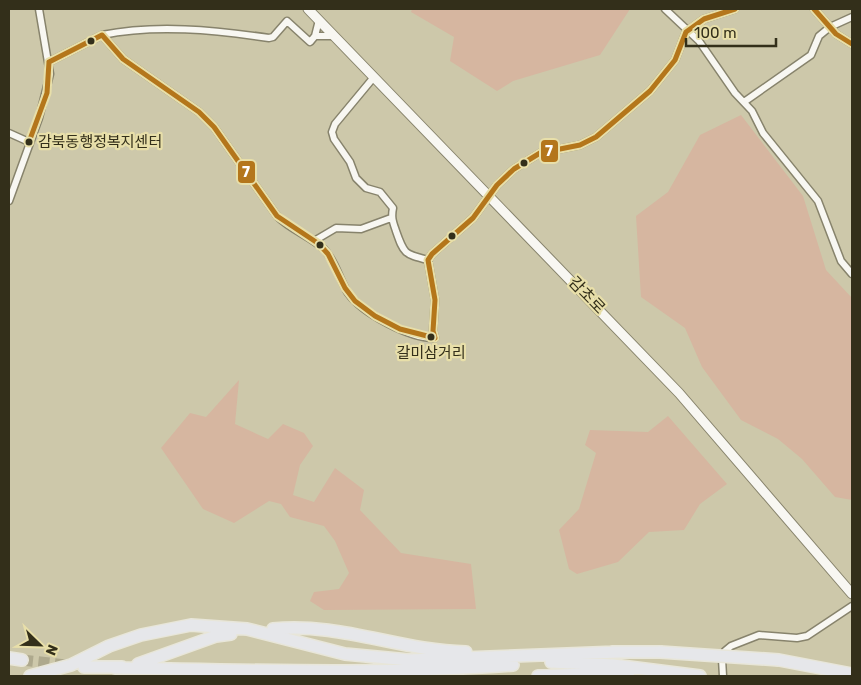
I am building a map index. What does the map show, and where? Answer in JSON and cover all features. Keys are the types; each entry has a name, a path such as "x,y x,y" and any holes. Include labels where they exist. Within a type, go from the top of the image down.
{"highway":[{"path":"30,676 71,665 109,646 141,635 191,625 247,629 345,654 409,660 619,652"},
{"path":"273,629 316,627 338,630 440,652 660,652 779,660 852,674"},
{"path":"115,668 148,662 208,639 231,634"},
{"path":"9,658 22,660"},
{"path":"84,667 311,670 465,668 548,662 613,664 700,676"},
{"path":"538,676 659,671"}],"main road":[{"name":"감초로","path":"308,9 490,195 679,393 852,594"}],"street":[{"path":"9,201 48,89 49,62 39,9"},
{"path":"665,9 686,32 699,41 735,93 752,111 763,134 818,201 841,261 852,274"},
{"path":"102,35 123,58 199,112 214,127 277,216 286,225 314,241 332,259 346,290 358,303 389,325 427,338 435,338 433,331 436,312 428,260 439,247 473,218 497,185 525,162 540,153 589,141 636,104 650,91 675,60 686,32 704,19 735,9"},
{"path":"814,9 836,34 852,44"},
{"path":"744,102 810,55 819,36 830,27 852,17"},
{"path":"49,62 102,35 117,32 183,29 269,38 273,37 287,21 310,42 315,36 319,20"},
{"path":"315,36 334,36"},
{"path":"374,77 335,124 332,132 356,178 366,188 380,192 393,208 391,218 400,247 410,256 428,260"},
{"path":"9,133 29,142"},
{"path":"314,241 336,228 361,229 391,218"},
{"path":"723,676 722,658 725,651 731,646 759,635 797,638 807,636 852,606"}],"shaded area":[{"path":"412,9 630,9 600,55 513,81 497,91 450,61 454,37 411,12"},
{"path":"741,115 803,196 826,270 852,298 852,500 835,497 802,459 778,439 741,420 702,367 685,328 641,297 636,216 668,192 700,135"},
{"path":"239,380 235,424 268,439 283,424 304,433 313,446 300,465 293,495 314,502 335,468 364,490 360,510 401,553 471,564 476,609 324,610 310,601 314,592 339,589 349,573 335,541 324,526 290,517 281,504 269,501 234,523 203,509 161,448 190,413 206,417"},
{"path":"668,416 727,484 700,504 684,530 649,532 618,562 577,574 569,569 559,530 579,509 596,453 585,445 590,430 648,432"}],"tunnel":[{"path":"22,660 67,665"}],"transit line":[{"name":"7","path":"435,338 433,331 435,300 428,260 432,254 473,218 497,185 514,169 540,153 580,145 596,137 650,91 675,60 686,32 704,19 735,9"},
{"name":"7","path":"814,9 836,34 852,44"},
{"name":"7","path":"49,62 102,35 123,59 199,112 214,127 277,216 319,244 328,254 345,288 355,301 375,316 400,329 435,338"},
{"name":"7","path":"29,142 47,93 49,62"}],"place":[{"name":"감북동행정복지센터","path":"29,142"},
{"name":"갈미삼거리","path":"431,337"}]}
